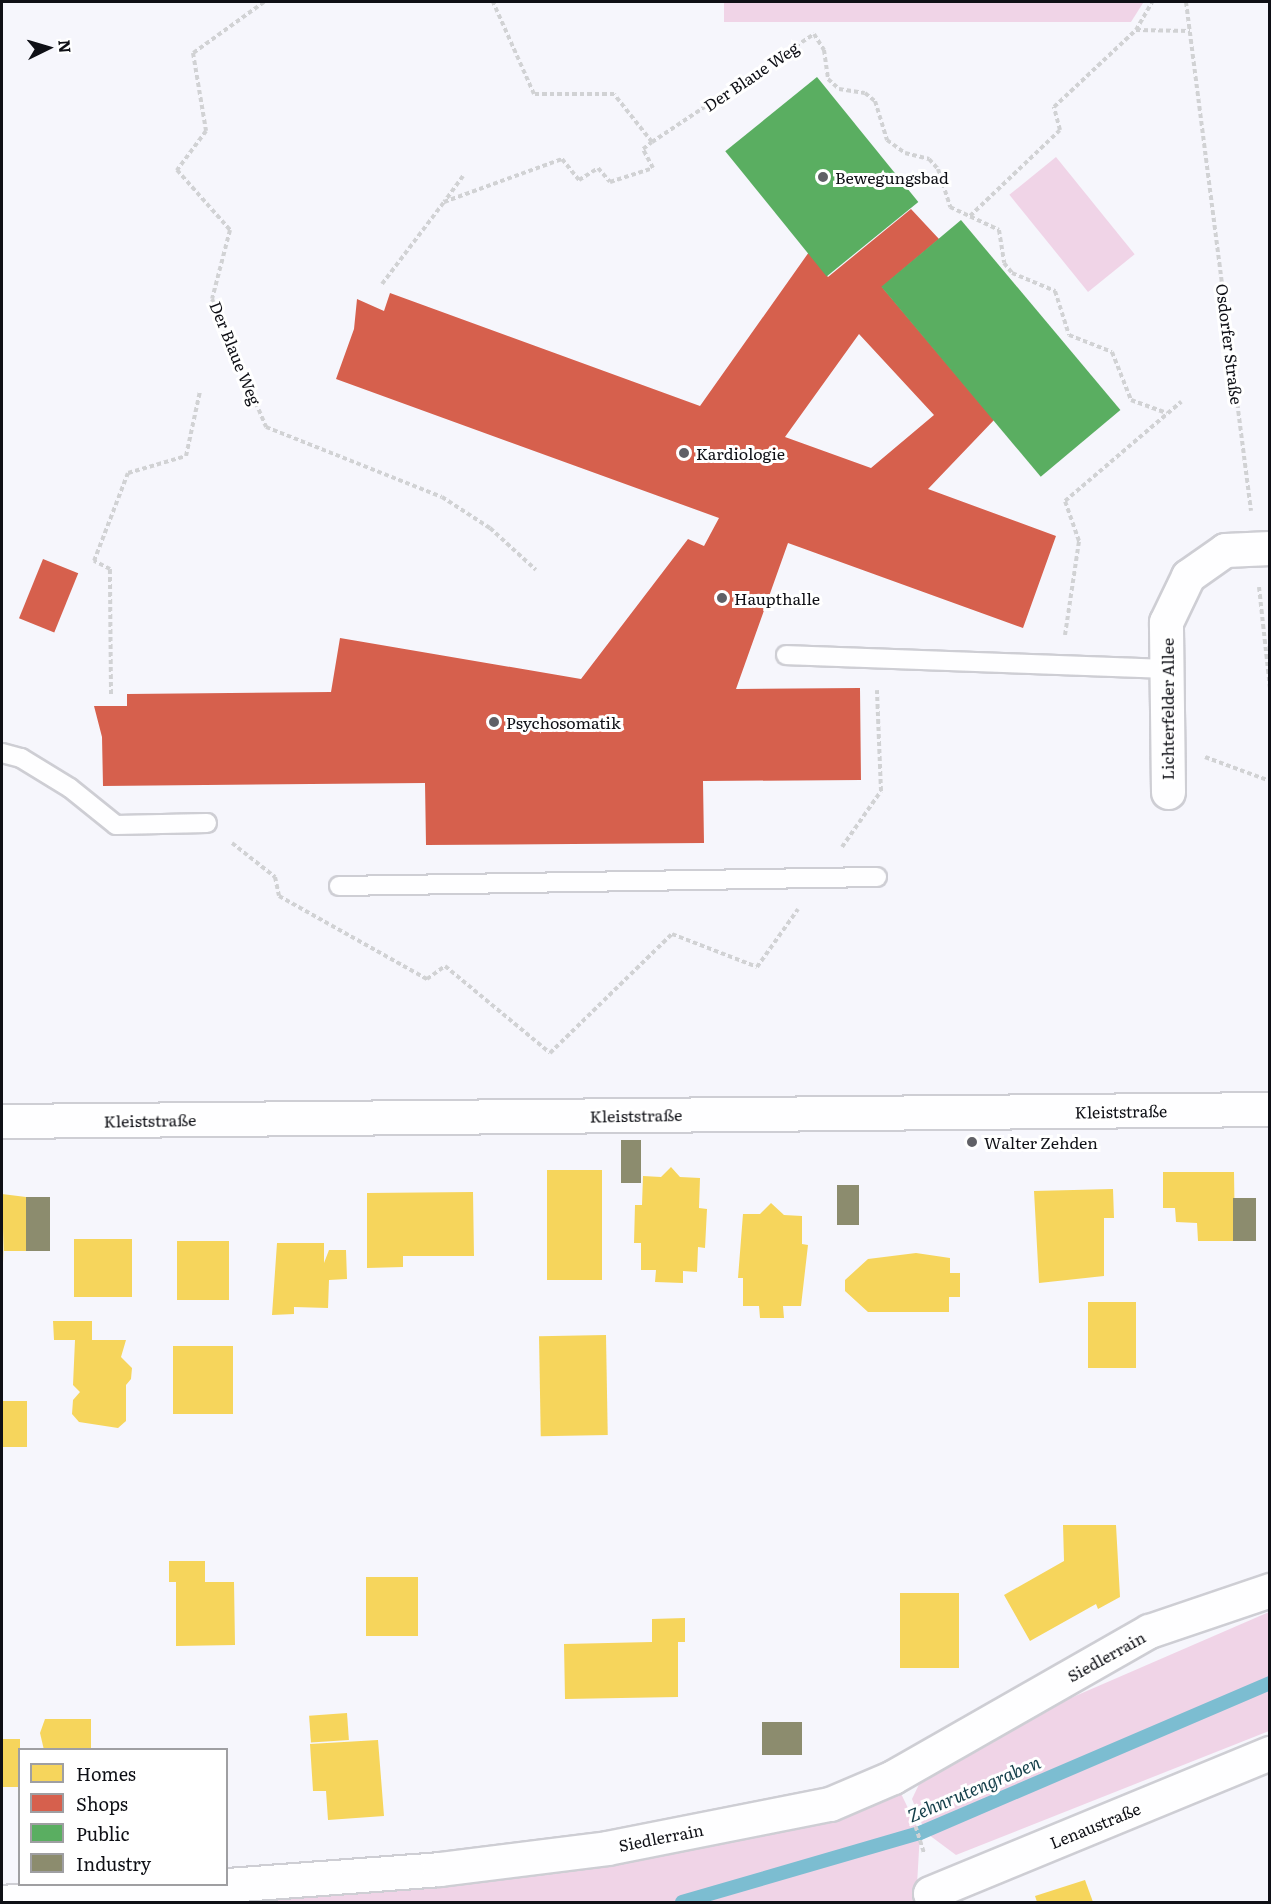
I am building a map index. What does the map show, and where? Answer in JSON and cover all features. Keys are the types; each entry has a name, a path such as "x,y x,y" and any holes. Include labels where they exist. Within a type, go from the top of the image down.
{"street":[{"name":"Lichterfelder Allee","path":"1168,792 1165,742 1166,622 1188,576 1225,550 1262,548"},
{"name":"Kleiststraße","path":"2,1121 1269,1109"},
{"name":"Siedlerrain","path":"228,1885 440,1869 607,1848 830,1804 893,1777 1149,1631 1269,1590"},
{"name":"Lenaustraße","path":"932,1898 1269,1753"},
{"name":"Siedlerrain","path":"2,1902 214,1886"}],"lane":[{"path":"786,655 1166,669"},
{"path":"2,753 70,788 116,825 207,823"},
{"path":"339,886 877,877"}],"path":[{"name":"Der Blaue Weg","path":"264,2 193,53 206,130 177,170 230,230 212,299 266,427 365,471 442,497 490,528 536,570"},
{"path":"444,202 562,159 579,180 598,168 610,182 653,168 643,149 652,142 614,94 534,94 493,2"},
{"path":"970,216 1060,130 1054,107 1136,30 1152,2"},
{"name":"Osdorfer Straße","path":"1186,2 1262,548 1269,688"},
{"path":"1136,30 1190,31"},
{"name":"Der Blaue Weg","path":"652,142 814,34 824,50 828,79 839,89 865,93 875,101 886,140 905,153 929,159 938,169 950,207 999,230 1004,263 1012,273 1046,282 1055,291 1069,335 1112,352 1131,400 1167,413"},
{"path":"382,284 463,176"},
{"path":"111,694 110,569 94,561 128,473 186,456 200,391"},
{"path":"1060,666 1079,541 1065,501 1181,402"},
{"path":"1165,742 1269,781"},
{"path":"893,1777 920,1833 932,1898"}],"shaded area":[{"path":"724,2 1143,3 1131,22 724,22"},
{"path":"1056,157 1135,254 1088,292 1009,195"},
{"path":"1269,1612 1269,1731 956,1855 925,1832 912,1799 923,1776 1043,1710"},
{"path":"893,1777 920,1833 916,1902 138,1902 439,1869"}],"building: Homes":[{"path":"671,1167 680,1177 700,1178 699,1208 707,1209 705,1248 698,1247 697,1272 683,1271 683,1283 655,1282 656,1270 641,1270 641,1243 634,1243 635,1205 642,1205 643,1176 661,1177"},
{"path":"547,1170 602,1170 602,1280 547,1280"},
{"path":"1163,1172 1234,1172 1235,1241 1198,1241 1197,1223 1176,1222 1175,1208 1163,1208"},
{"path":"1113,1189 1114,1218 1104,1218 1104,1276 1039,1283 1034,1191"},
{"path":"473,1192 474,1256 403,1256 403,1267 367,1268 367,1193"},
{"path":"2,1194 26,1197 26,1251 4,1251 4,1263"},
{"path":"771,1203 784,1215 802,1216 802,1244 808,1245 801,1306 783,1306 784,1318 760,1318 759,1306 743,1306 743,1278 738,1278 743,1214 760,1214"},
{"path":"74,1239 132,1239 132,1297 74,1297"},
{"path":"177,1241 229,1241 229,1300 177,1300"},
{"path":"277,1243 324,1243 324,1263 329,1250 346,1250 347,1279 329,1280 328,1308 294,1307 294,1314 272,1315"},
{"path":"916,1253 950,1258 950,1273 960,1273 960,1297 949,1297 949,1312 868,1312 845,1291 845,1280 868,1259"},
{"path":"1088,1302 1136,1302 1136,1368 1088,1368"},
{"path":"53,1321 92,1321 92,1340 126,1340 121,1357 132,1368 131,1379 126,1385 126,1421 118,1428 79,1422 72,1414 73,1400 80,1392 73,1385 75,1340 54,1340"},
{"path":"606,1335 608,1435 541,1436 539,1336"},
{"path":"173,1346 233,1346 233,1414 173,1414"},
{"path":"2,1401 27,1401 27,1447 2,1447"},
{"path":"1063,1525 1116,1525 1120,1597 1098,1609 1096,1604 1030,1641 1004,1595 1064,1561"},
{"path":"169,1561 205,1561 205,1582 234,1582 235,1645 176,1646 176,1582 169,1582"},
{"path":"366,1577 418,1577 418,1636 366,1636"},
{"path":"900,1593 959,1593 959,1668 900,1668"},
{"path":"685,1618 685,1642 678,1642 678,1697 565,1699 564,1644 652,1642 652,1619"},
{"path":"347,1713 349,1740 311,1743 309,1716"},
{"path":"45,1719 91,1719 91,1748 44,1748 40,1733"},
{"path":"2,1739 20,1739 18,1787 2,1787"},
{"path":"378,1740 384,1816 328,1820 326,1791 313,1791 310,1744"},
{"path":"1085,1880 1093,1902 1037,1902 1035,1896"}],"building: Shops":[{"path":"911,209 939,239 882,287 994,420 928,489 1056,536 1023,628 788,543 736,689 860,688 861,780 703,781 704,843 426,845 425,783 103,786 102,737 94,706 127,706 127,694 331,692 340,638 581,679 688,539 704,546 719,518 336,379 354,329 357,299 384,311 390,293 700,406 809,252 828,277","holes":["859,334 934,415 871,468 785,437"]},
{"path":"43,559 78,573 54,633 19,618"}],"building: Public":[{"name":"Bewegungsbad","path":"817,77 918,202 827,276 725,151"},
{"path":"961,220 1120,410 1041,477 881,287"}],"building: Industry":[{"path":"621,1140 641,1140 641,1183 621,1183"},
{"path":"837,1185 859,1185 859,1225 837,1225"},
{"path":"26,1197 50,1197 50,1251 26,1251"},
{"path":"1233,1198 1256,1198 1256,1241 1233,1241"},
{"path":"762,1722 802,1722 802,1755 762,1755"}],"waterway":[{"name":"Zehnrutengraben","path":"682,1902 920,1833 1270,1683"}],"place":[{"name":"Bewegungsbad","path":"823,177"},
{"name":"Kardiologie","path":"684,453"},
{"name":"Haupthalle","path":"722,598"},
{"name":"Psychosomatik","path":"494,722"},
{"name":"Walter Zehden","path":"972,1142"}]}
